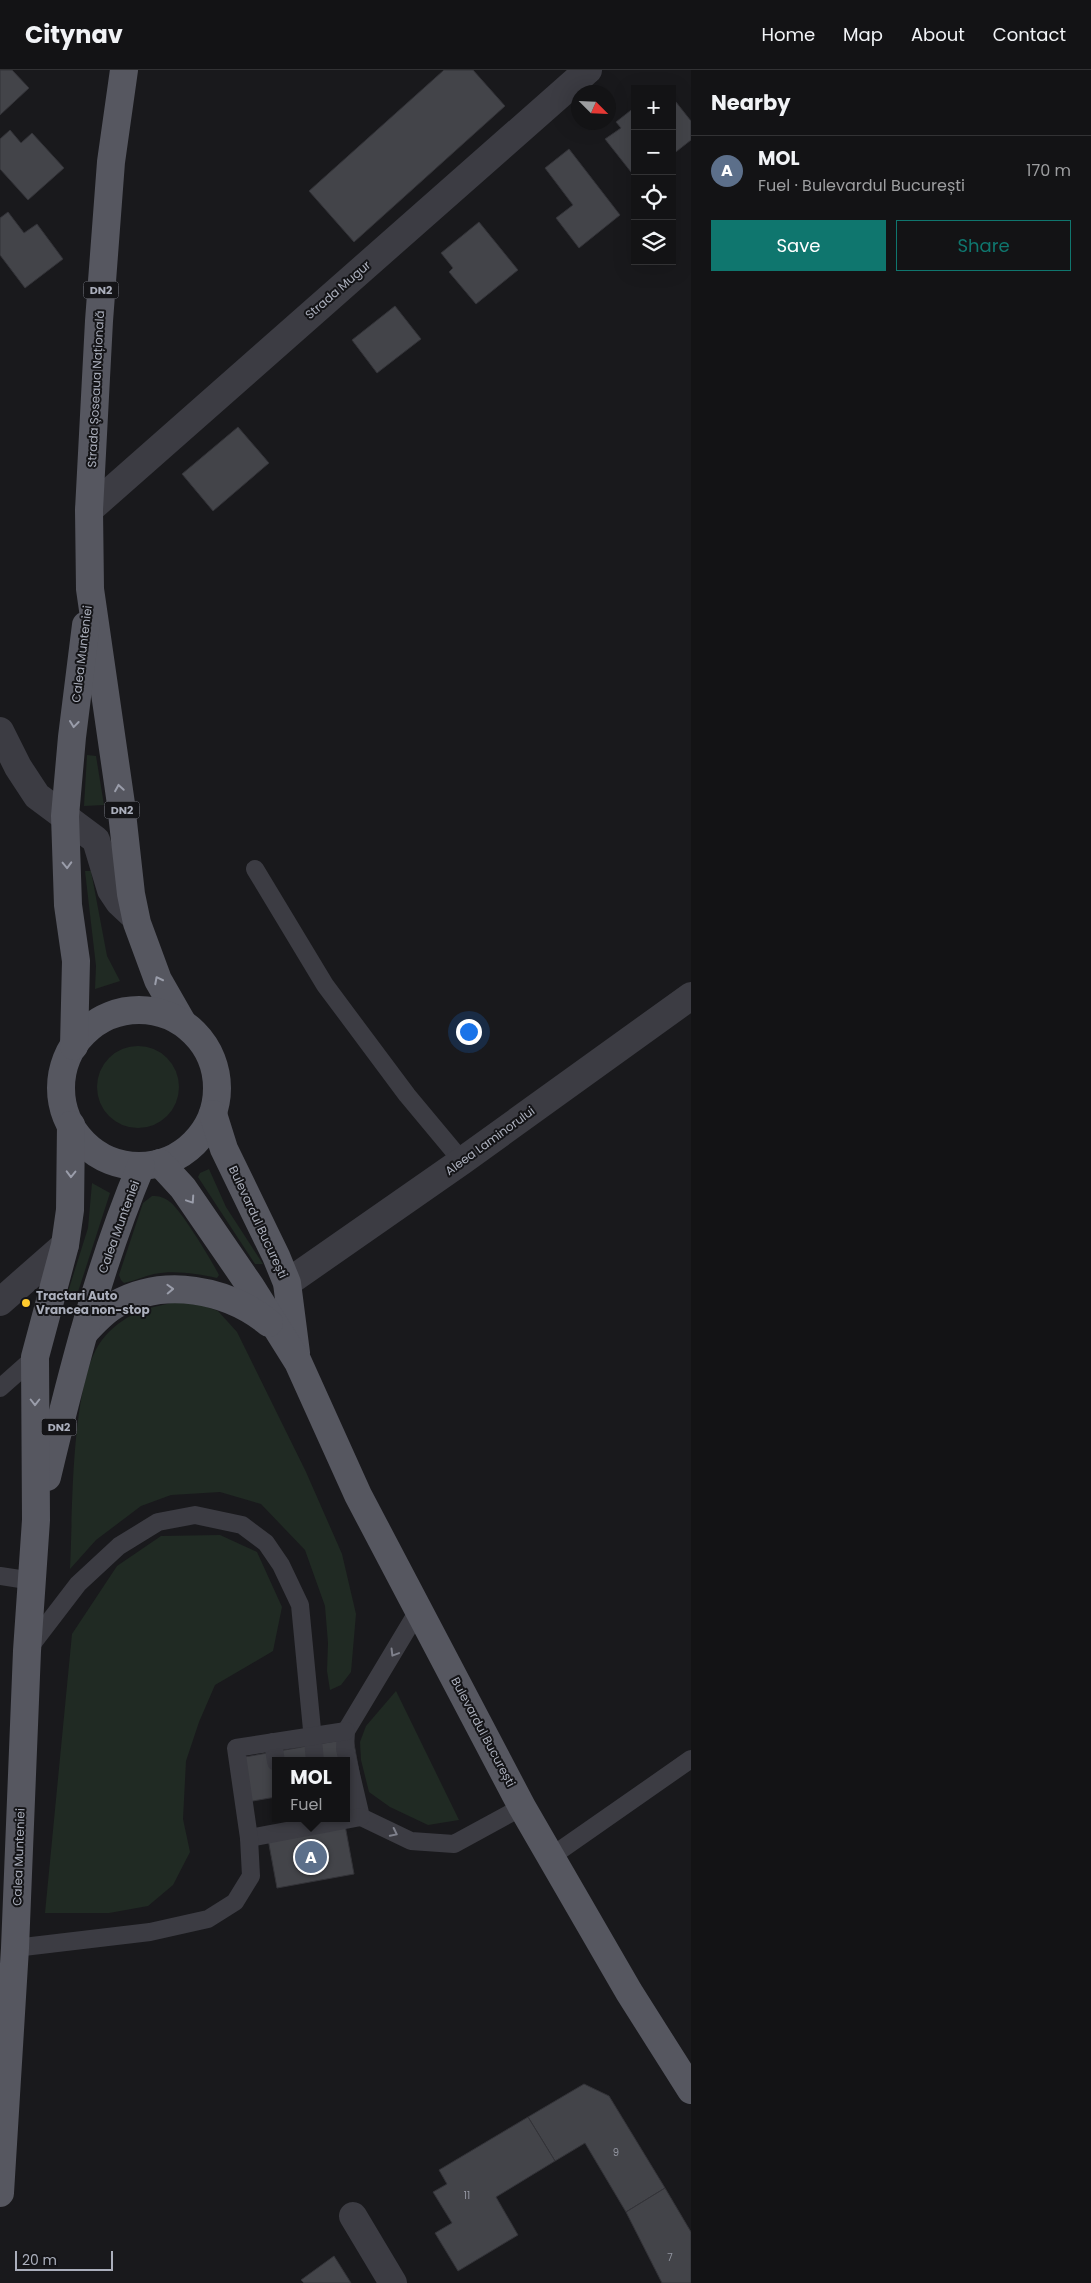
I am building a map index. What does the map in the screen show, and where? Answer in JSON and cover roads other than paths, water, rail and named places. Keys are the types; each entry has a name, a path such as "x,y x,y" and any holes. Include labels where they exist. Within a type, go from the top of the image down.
{"main road":[{"name":"Strada Șoseaua Națională","path":"90,588 89,510 98,321 111,162 124,70"},
{"name":"Calea Munteniei","path":"74,1046 76,961 68,905 65,816 72,737 90,588"},
{"name":"Calea Munteniei","path":"90,588 135,917 145,951 158,980 182,1022"},
{"path":"151,1010 182,1022 200,1038 213,1062 218,1090 208,1126 196,1142 182,1154 150,1165 127,1166 109,1160 93,1151 79,1138 71,1125 63,1104 64,1067 74,1046 83,1034 97,1022 123,1012 151,1010"},
{"name":"Bulevardul București","path":"212,1114 224,1149 276,1256 286,1283 298,1362"},
{"name":"Calea Munteniei","path":"0,2193 15,1948 27,1651 36,1520 35,1357 65,1245 70,1210 71,1125"},
{"name":"Calea Munteniei","path":"36,1520 83,1334 130,1194 150,1165"},
{"name":"Bulevardul București","path":"150,1165 183,1188 251,1287 298,1362 358,1495 522,1807 629,1992 691,2090"},
{"path":"83,1334 115,1305 142,1293 166,1289 189,1289 217,1295 243,1305 278,1330"}],"street":[{"name":"Strada Mugur","path":"89,510 588,70"},
{"path":"0,730 18,767 36,796 96,840 111,890 119,902 135,917"},
{"name":"Aleea Laminorului","path":"286,1283 462,1161 691,996"},
{"path":"0,1302 65,1245"},
{"path":"353,2216 393,2283"}],"lane":[{"path":"255,869 325,985 407,1095 462,1161"},
{"path":"0,1388 35,1357"},
{"path":"27,1651 78,1584 119,1546 158,1522 195,1515 242,1525 266,1543 281,1565 300,1606 315,1757"},
{"path":"0,1576 33,1581"},
{"path":"347,1757 345,1749 346,1731 418,1611"},
{"path":"15,1948 150,1932 208,1918 235,1902 252,1876 249,1838 236,1748 346,1731"},
{"path":"273,1742 275,1757"},
{"path":"552,1856 691,1759"},
{"path":"350,1770 361,1817"},
{"path":"350,1818 361,1817 411,1841 454,1844 522,1807"},
{"path":"249,1838 285,1824 311,1822"}],"place":[{"name":"Tractari Auto Vrancea non-stop","path":"26,1303"},
{"name":"MOL","path":"311,1857"}]}
